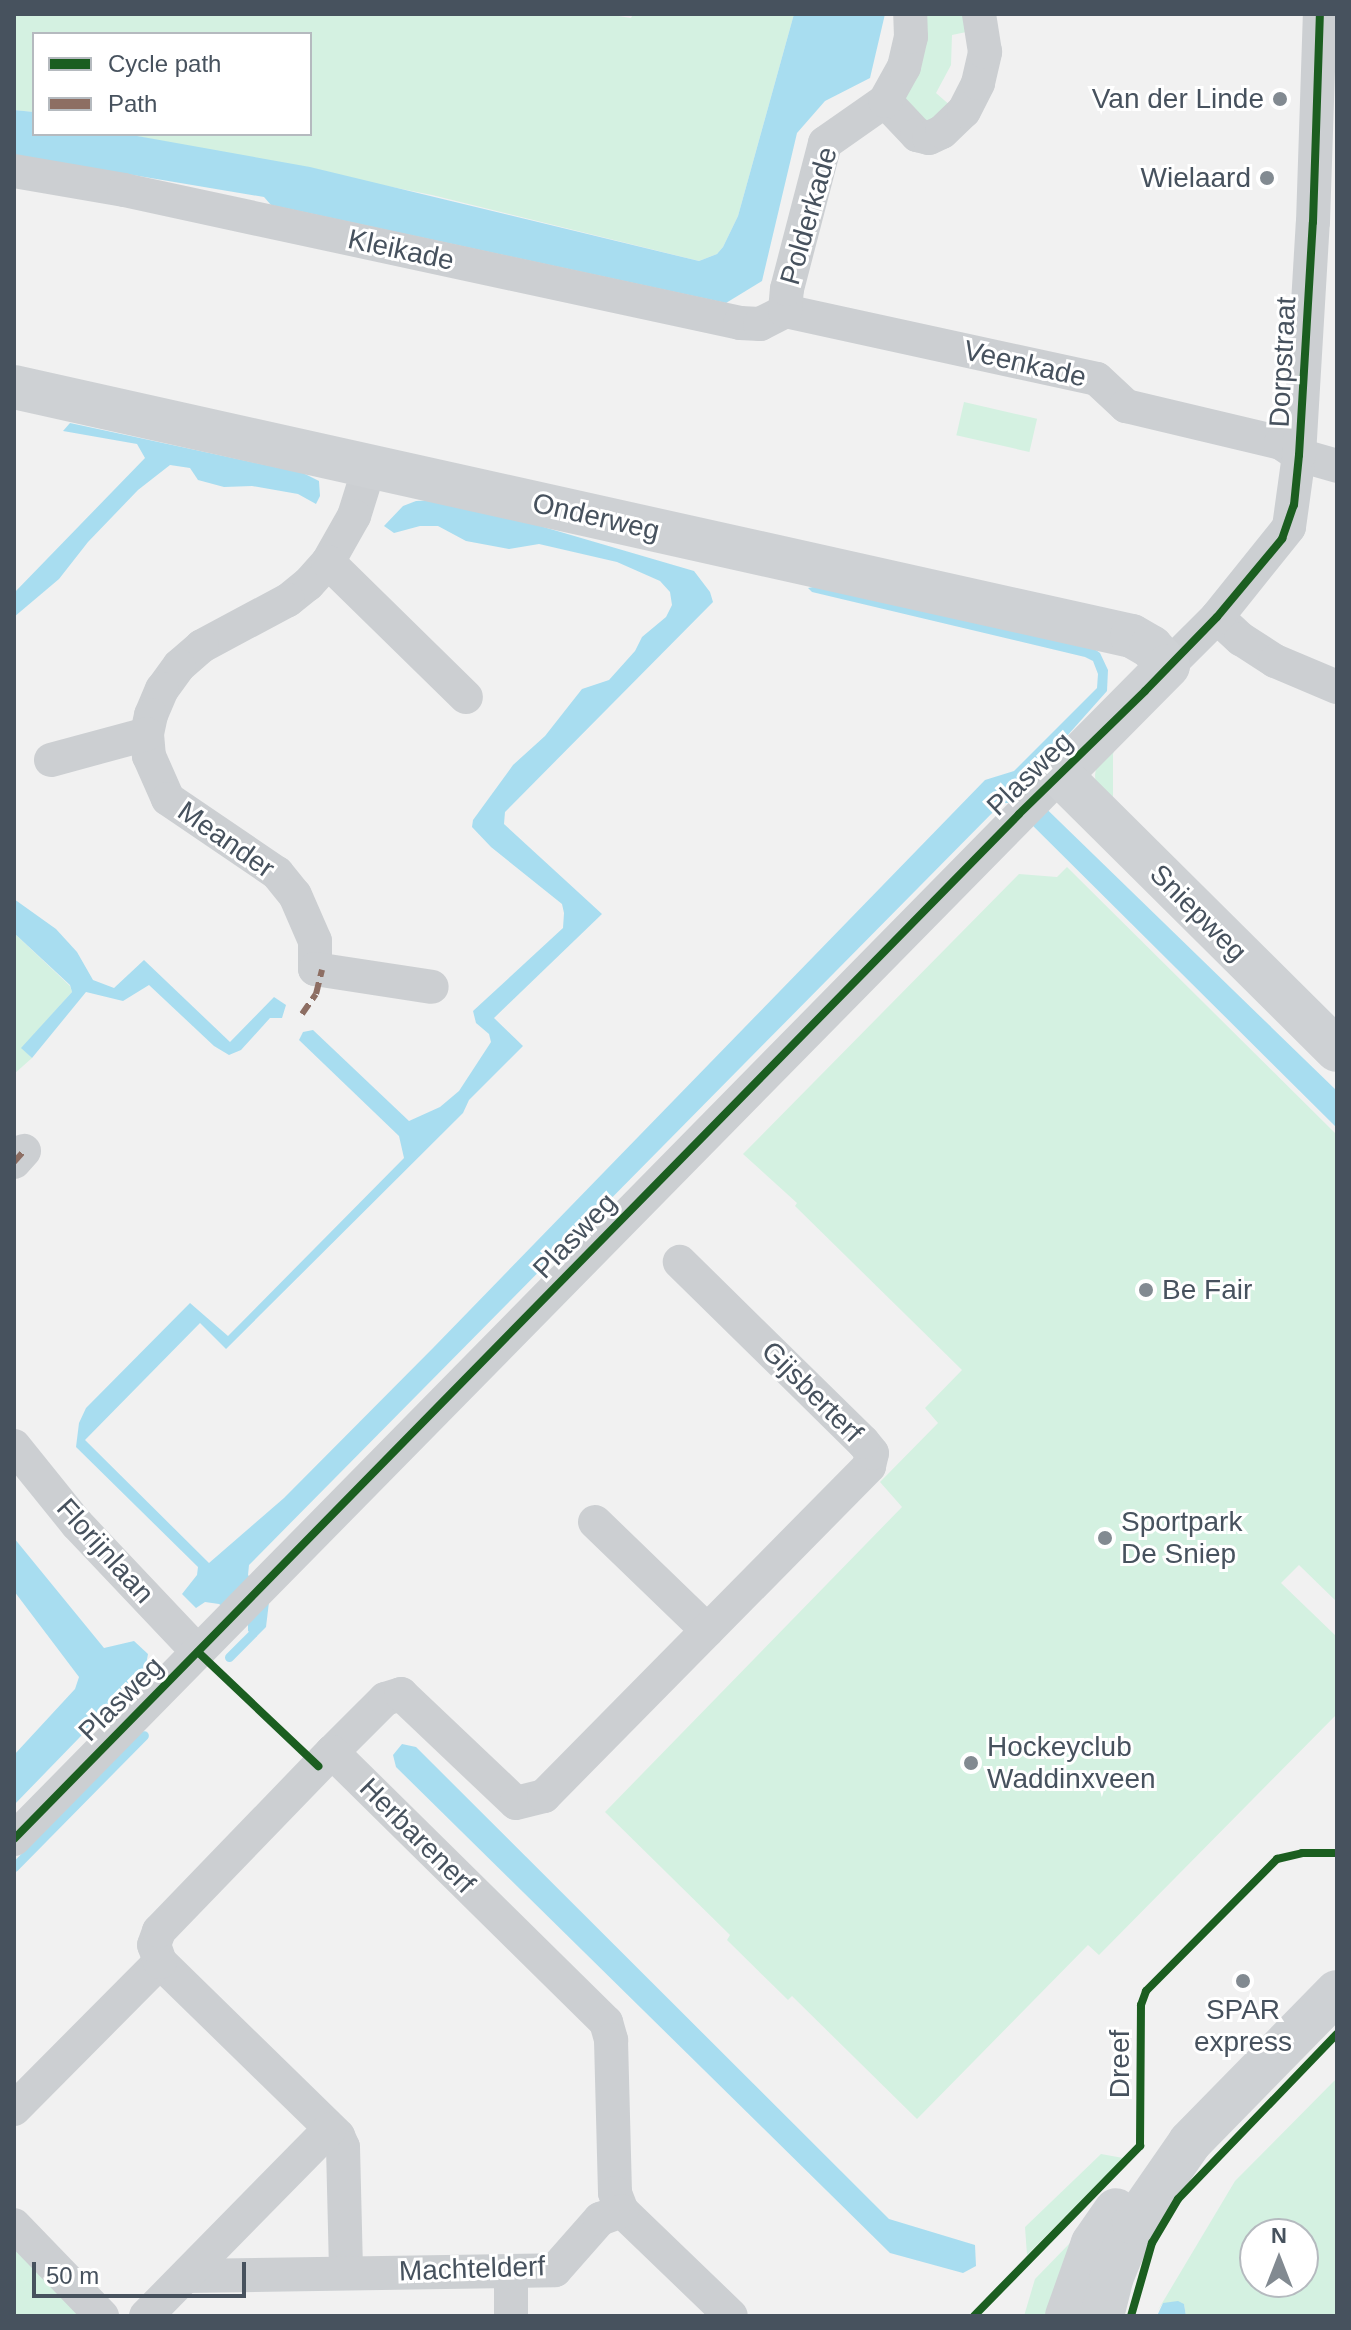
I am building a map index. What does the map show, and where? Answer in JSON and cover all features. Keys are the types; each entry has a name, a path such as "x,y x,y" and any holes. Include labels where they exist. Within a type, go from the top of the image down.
{"street":[{"name":"Polderkade","path":"785,311 787,289 825,143 837,131 885,101 904,67 911,37 910,14"},
{"path":"885,101 917,135 929,138 942,132 964,111 978,83 985,52 979,14"},
{"name":"Dorpstraat","path":"1168,666 1217,617 1289,527 1299,455 1313,222 1320,14"},
{"name":"Kleikade","path":"14,171 124,190 740,323 760,324 785,311"},
{"name":"Veenkade","path":"785,311 1097,379 1126,406 1281,443 1299,455 1337,466"},
{"name":"Onderweg","path":"14,387 1132,636 1151,647 1168,666"},
{"name":"Meander","path":"370,465 354,516 328,562 288,600 202,646 179,666 162,689 147,734 156,778 168,799 277,873 295,895 315,941 315,969 432,987"},
{"path":"328,562 466,697"},
{"path":"1217,617 1241,639 1275,661 1337,687"},
{"name":"Plasweg","path":"14,1839 1168,666"},
{"path":"51,760 147,734"},
{"name":"Sniepweg","path":"1039,796 1337,1050"},
{"name":"Gijsberterf","path":"332,1752 385,1699 401,1694 516,1803 530,1802 544,1796 869,1466 872,1453 680,1262"},
{"name":"Florijnlaan","path":"14,1446 77,1524 198,1652"},
{"path":"595,1522 707,1630"},
{"path":"332,1752 159,1931 154,1945 160,1962 330,2129 343,2147 346,2272"},
{"name":"Herbarenerf","path":"332,1752 606,2022 611,2040 615,2193 622,2211"},
{"path":"14,2109 160,1962"},
{"path":"1102,2316 1111,2279 1134,2223 1190,2142 1337,1992"},
{"path":"146,2316 330,2129"},
{"path":"1067,2316 1093,2243 1118,2207 1152,2168 1190,2142"},
{"path":"622,2211 731,2316"},
{"name":"Machtelderf","path":"186,2276 555,2270 600,2219 622,2211"},
{"path":"14,2225 102,2316"},
{"path":"511,2272 511,2316"}],"green space":[{"path":"14,14 606,14 631,18 633,14 794,14 738,216 717,254 699,261 432,195 136,136 312,136 312,32 32,32 32,112 14,110"},
{"path":"924,14 966,14 971,31 952,35 951,65 936,93 952,107 928,123 907,108 905,89"},
{"path":"964,402 1037,419 1029,452 956,435"},
{"path":"1114,751 1113,798 1096,790 1095,775 1097,762"},
{"name":"Sportpark De Sniep","path":"1067,867 1337,1135 1337,1602 1299,1565 1281,1583 1337,1637 1337,1714 1099,1955 1088,1945 917,2119 792,1996 788,2000 727,1940 730,1935 605,1812 902,1507 880,1482 938,1423 925,1408 962,1370 795,1206 797,1203 743,1154 1019,874 1057,877"},
{"path":"14,933 70,986 72,992 22,1048 32,1058 14,1074"},
{"path":"1337,2078 1337,2316 1186,2316 1184,2304 1163,2303 1158,2310 1235,2181"},
{"path":"1101,2154 1123,2158 1027,2255 1025,2227"},
{"path":"1105,2207 1054,2316 1024,2316 1035,2279"},
{"path":"14,2242 87,2316 14,2316"}],"water":[{"path":"794,14 885,14 870,78 825,101 797,133 762,281 726,303 271,205 264,197 14,155 14,110 32,112 32,136 137,136 310,167 699,261 717,254 738,216"},
{"path":"70,423 303,473 319,481 320,496 316,504 298,494 252,486 224,487 198,480 190,468 170,465 138,490 88,542 59,579 14,617 14,593 145,458 137,444 63,431"},
{"path":"436,500 523,521 694,571 710,592 713,602 505,812 504,824 602,914 494,1018 523,1046 469,1100 463,1113 226,1349 200,1323 85,1440 209,1563 284,1498 434,1347 985,780 1014,771 1097,688 1098,674 1093,661 1085,657 812,592 808,588 818,586 1093,648 1100,653 1108,670 1107,691 1026,782 1025,788 1337,1091 1337,1128 1010,803 1002,803 249,1565 248,1575 269,1602 266,1627 256,1637 248,1631 248,1624 219,1604 205,1602 196,1608 182,1594 197,1575 198,1567 76,1447 79,1423 86,1408 190,1303 228,1336 404,1158 399,1136 299,1040 303,1032 313,1030 409,1121 440,1107 459,1091 491,1042 489,1034 476,1023 473,1011 563,928 564,913 562,904 491,847 472,827 473,820 513,765 545,736 582,689 609,680 635,651 642,637 666,617 672,605 670,592 660,581 617,562 539,544 509,549 466,541 438,526 420,526 394,533 384,526 403,506 416,501"},
{"path":"14,899 56,929 77,952 93,980 114,988 144,960 230,1042 274,997 286,1005 282,1018 270,1018 241,1050 229,1055 214,1046 149,985 123,1001 86,992 32,1058 21,1048 72,992 70,985 14,933"},
{"path":"14,1538 104,1648 134,1641 148,1654 145,1670 14,1805 14,1755 75,1689 79,1677 14,1591"},
{"path":"402,1744 416,1747 889,2219 975,2245 976,2266 963,2273 890,2253 396,1767 393,1755"},
{"path":"1178,2301 1184,2304 1186,2316 1157,2316 1163,2303"}],"waterway":[{"path":"229,1657 252,1634"},
{"path":"14,1867 144,1735"}],"marked path":[{"path":"302,1014 316,994 322,970"},
{"path":"14,1162 24,1151"}],"cycle path":[{"path":"14,1839 1019,814 1145,691 1217,617 1282,539 1294,505 1299,455 1313,222 1320,14"},
{"path":"198,1652 318,1766"},
{"name":"Dreef","path":"974,2316 1140,2146 1141,2005 1146,1991 1277,1859 1302,1853 1337,1853"},
{"path":"1131,2316 1152,2243 1178,2199 1337,2034"}],"place":[{"name":"Van der Linde","path":"1280,99"},
{"name":"Wielaard","path":"1267,178"},
{"name":"Be Fair","path":"1146,1290"},
{"name":"Sportpark De Sniep","path":"1105,1538"},
{"name":"Hockeyclub Waddinxveen","path":"971,1763"},
{"name":"SPAR express","path":"1243,1981"}]}
